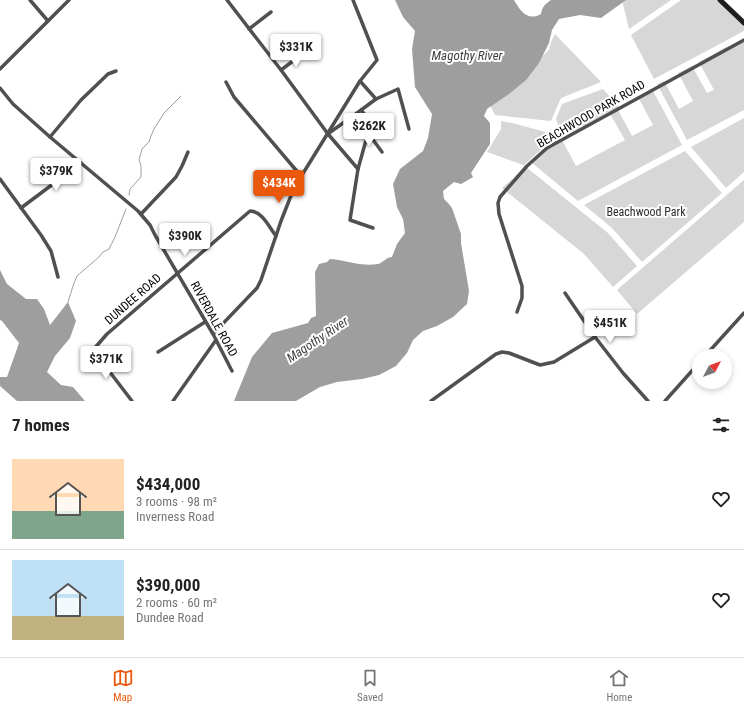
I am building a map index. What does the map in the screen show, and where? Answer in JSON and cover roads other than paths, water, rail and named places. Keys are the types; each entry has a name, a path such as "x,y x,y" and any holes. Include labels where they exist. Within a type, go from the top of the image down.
{"main road":[{"path":"720,0 744,23"}],"street":[{"path":"30,0 48,21"},
{"path":"0,69 69,0"},
{"path":"227,0 328,134 358,168"},
{"path":"212,334 257,288 264,273 294,188 360,81 377,60 353,0"},
{"path":"249,29 271,12"},
{"name":"BEACHWOOD PARK ROAD","path":"517,312 522,298 522,286 499,214 498,203 500,197 511,183 547,148 744,40"},
{"path":"281,70 301,55"},
{"path":"50,137 81,100 108,74 116,71"},
{"path":"360,81 376,99"},
{"path":"226,82 234,97 301,176"},
{"name":"RIVERDALE ROAD","path":"0,88 13,104 141,214 150,225 216,340 232,371"},
{"path":"328,134 376,99 398,89 409,129"},
{"path":"361,110 373,124 373,127 368,133 358,168 350,220 373,228"},
{"path":"368,133 382,152"},
{"path":"141,214 176,177 188,152"},
{"path":"21,208 81,164"},
{"path":"0,179 51,251 58,277"},
{"name":"DUNDEE ROAD","path":"132,401 93,350 107,334 250,211 258,213 276,236"},
{"path":"565,293 594,337 648,401"},
{"path":"711,349 744,313"},
{"path":"158,352 205,322"},
{"path":"432,401 496,354 502,352 509,353 540,365 554,362 594,337"},
{"path":"173,401 216,340"},
{"path":"665,401 692,371"}],"water":[{"name":"Magothy River","path":"395,0 514,0 524,14 532,17 541,14 544,6 551,0 626,0 601,18 580,15 559,19 552,30 549,43 539,63 526,80 487,109 484,116 490,123 490,144 471,173 473,177 461,184 454,182 443,191 444,199 452,208 461,234 461,243 469,291 467,304 453,317 437,326 423,331 413,340 407,353 396,366 379,375 337,382 320,387 296,401 234,401 252,357 272,333 308,323 311,318 316,316 315,272 319,264 327,262 330,259 366,265 380,263 392,257 397,244 405,233 403,219 397,207 393,184 400,169 423,151 428,138 432,114 415,87 412,49 415,31 403,17"},
{"path":"0,270 7,284 26,299 37,299 44,309 50,325 68,302 76,321 70,338 55,356 47,372 61,385 73,387 85,401 17,401 0,386 0,377 7,377 19,343 0,320"}],"waterway":[{"path":"129,195 130,189 141,177 141,166 139,160 142,149 149,142 154,129 164,113 181,96"},
{"path":"68,302 77,276 103,252 109,249 126,209"}],"park label":[{"name":"Beachwood Park","path":"646,212"}]}
